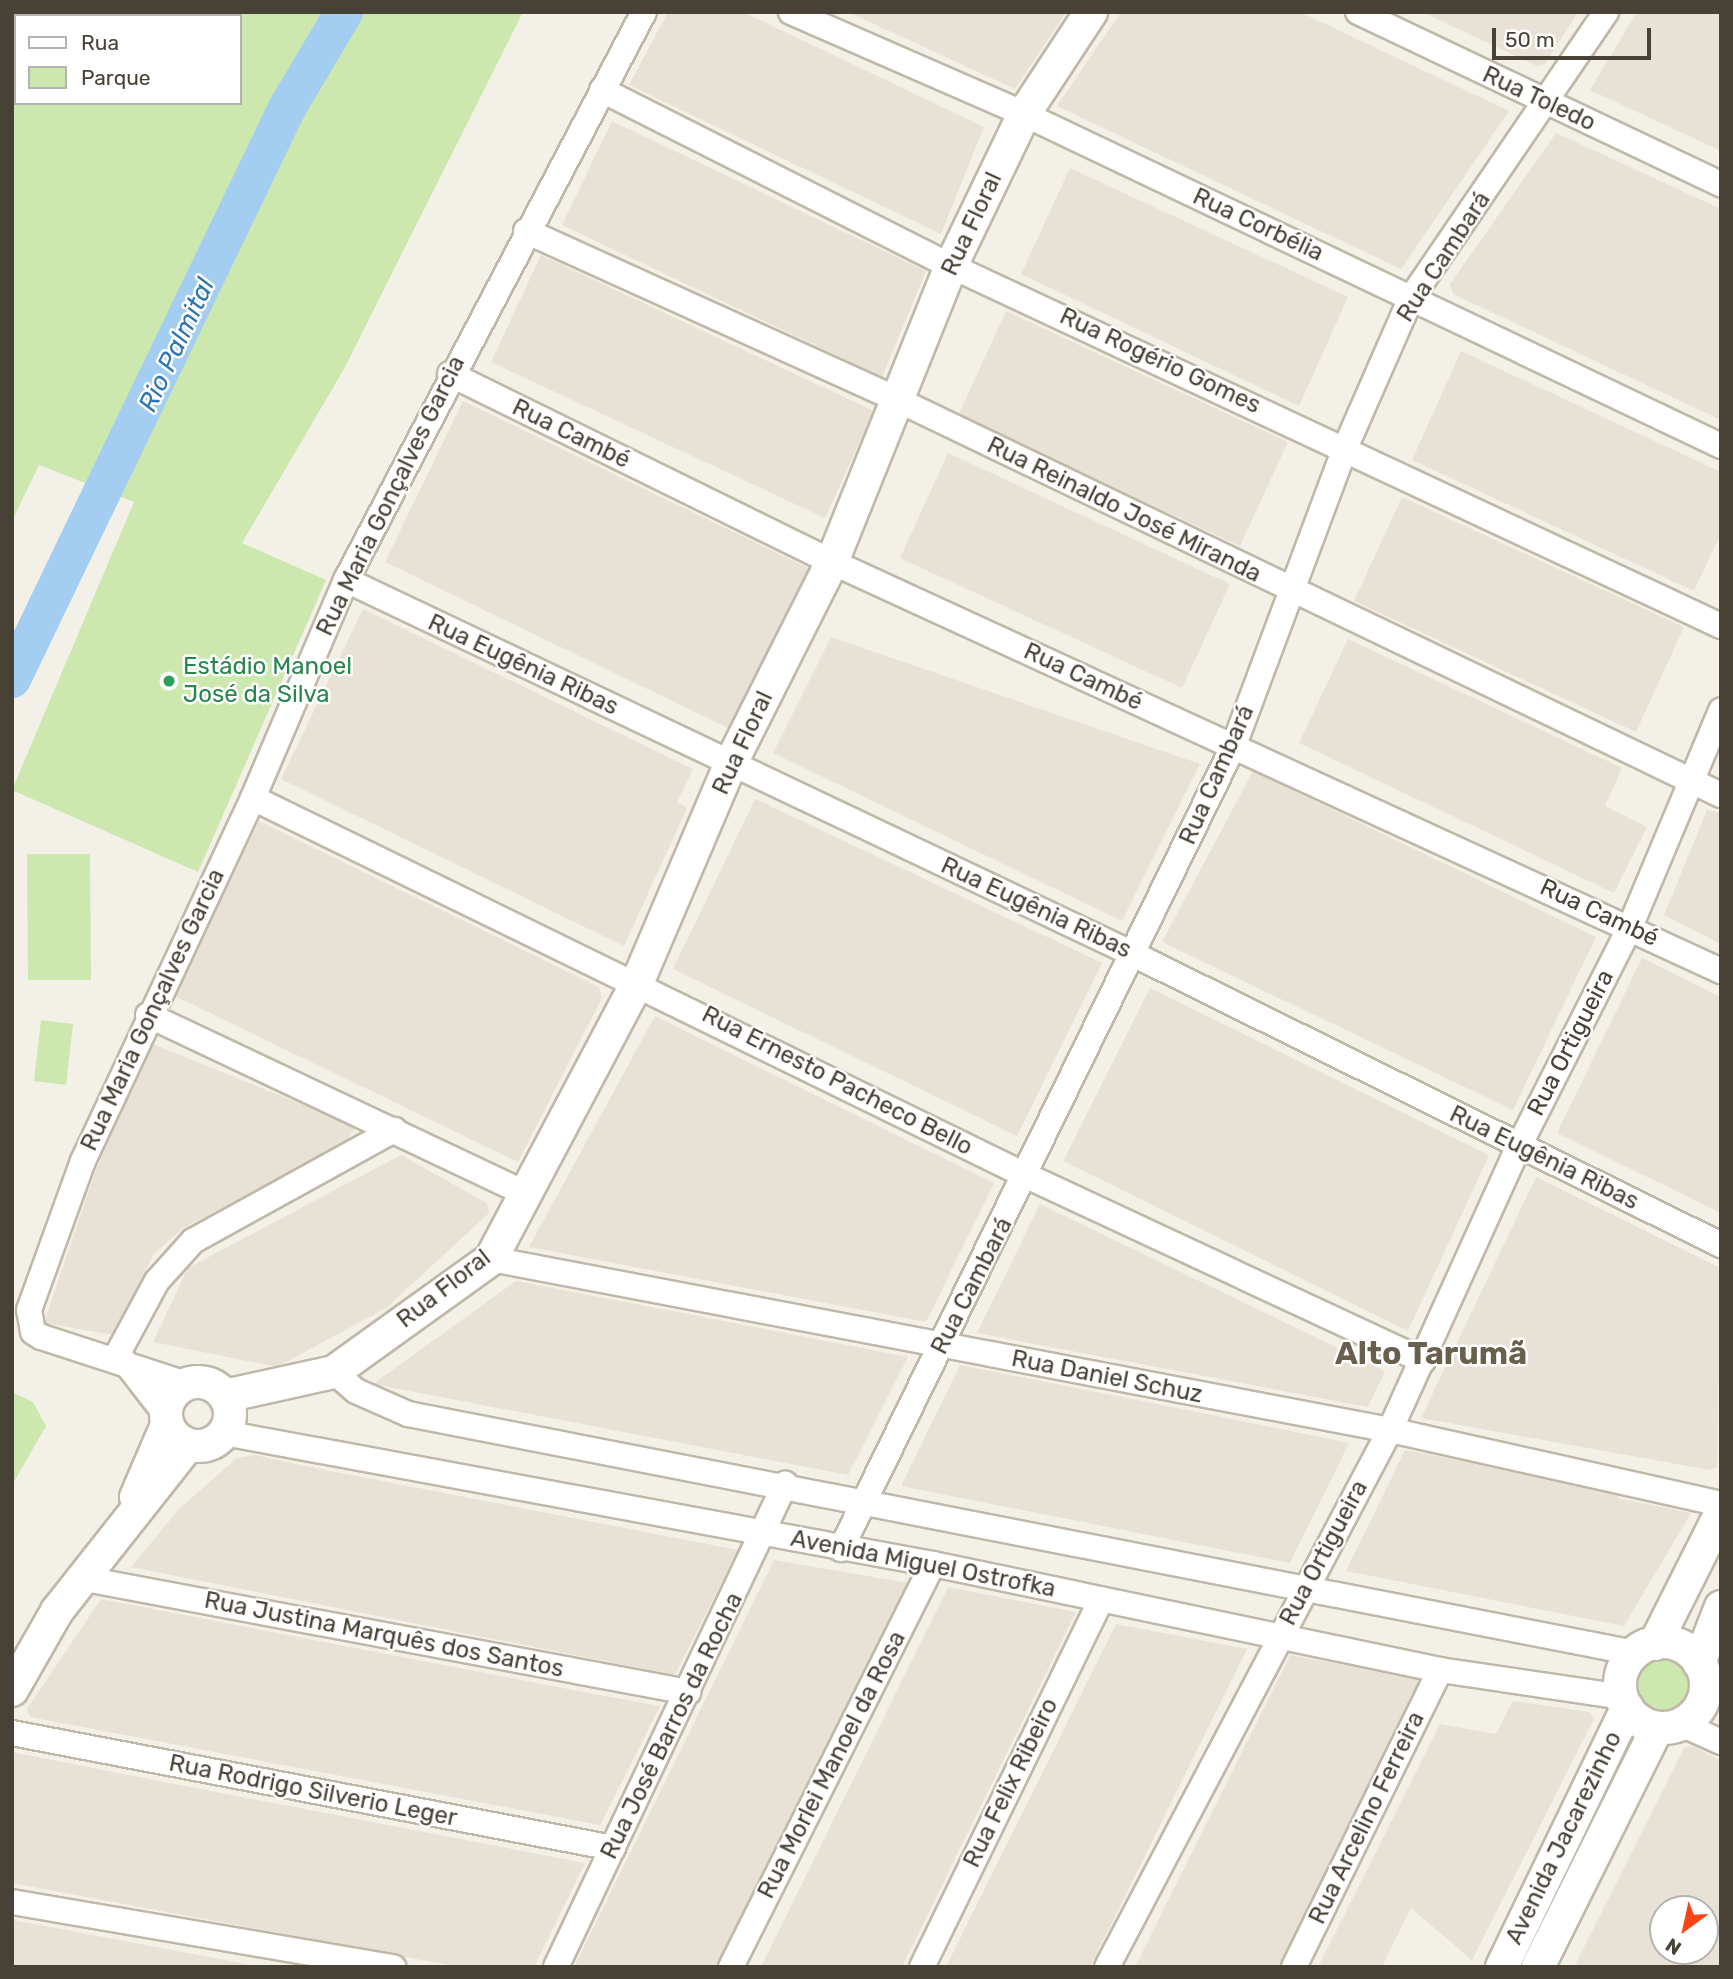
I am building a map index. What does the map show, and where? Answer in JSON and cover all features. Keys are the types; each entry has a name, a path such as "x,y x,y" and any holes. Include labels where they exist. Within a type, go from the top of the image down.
{"street":[{"name":"Rua Maria Gonçalves Garcia","path":"120,1359 33,1332 29,1310 83,1161 148,1015 253,798 346,580 450,374 644,12"},
{"name":"Rua Corbélia","path":"792,12 1024,114 1721,446"},
{"name":"Rua Floral","path":"225,1419 293,1384 334,1372 491,1259 638,981 731,763 832,562 951,266 1024,114 1091,12"},
{"name":"Rua Toledo","path":"1358,12 1721,184"},
{"name":"Rua Cambará","path":"841,1549 1027,1177 1234,746 1346,446 1411,298 1548,103 1606,12"},
{"name":"Rua Rogério Gomes","path":"602,90 951,266 1346,446 1721,626"},
{"name":"Rua Reinaldo José Miranda","path":"526,230 898,400 1290,591 1721,795"},
{"name":"Rua Cambé","path":"450,374 832,562 1721,971"},
{"name":"Rua Eugênia Ribas","path":"346,580 1135,955 1721,1245"},
{"name":"Rua Ortigueira","path":"1107,1967 1305,1586 1390,1430 1519,1146 1630,927 1721,710"},
{"name":"Rua Ernesto Pacheco Bello","path":"253,798 638,981 1027,1177 1423,1361"},
{"path":"148,1015 527,1194"},
{"path":"120,1359 157,1281 193,1241 394,1130"},
{"name":"Rua Daniel Schuz","path":"491,1259 1390,1430 1721,1504"},
{"path":"120,1359 186,1384 208,1383 225,1419 208,1445 174,1428 120,1359"},
{"path":"334,1372 356,1391 408,1414 866,1499 1305,1586 1645,1648 1680,1647 1708,1678"},
{"path":"12,1690 80,1578 131,1511 174,1428 171,1396 186,1384"},
{"name":"Avenida Miguel Ostrofka","path":"225,1419 841,1549 933,1564 1440,1670 1625,1703"},
{"name":"Rua José Barros da Rocha","path":"556,1967 766,1533 785,1484"},
{"path":"1721,1513 1645,1648 1622,1674 1625,1703 1669,1726 1721,1742"},
{"name":"Rua Morlei Manoel da Rosa","path":"731,1967 933,1564"},
{"name":"Rua Justina Marquês dos Santos","path":"80,1578 688,1692"},
{"name":"Rua Felix Ribeiro","path":"922,1967 1101,1600"},
{"path":"1669,1726 1699,1709 1708,1678 1721,1607"},
{"name":"Rua Arcelino Ferreira","path":"1294,1967 1440,1670"},
{"name":"Avenida Jacarezinho","path":"1502,1967 1625,1703"},
{"name":"Avenida Jacarezinho","path":"1538,1967 1669,1726"},
{"name":"Rua Rodrigo Silverio Leger","path":"12,1733 613,1848"},
{"path":"12,1902 393,1967"}],"shaded area":[{"path":"668,12 743,12 984,127 941,234 629,85"},
{"path":"848,12 1066,12 1015,89"},
{"path":"1121,12 1300,12 1509,111 1401,269 1057,106"},
{"path":"1422,12 1578,12 1545,64 1537,66"},
{"path":"1637,12 1721,12 1721,151 1590,90"},
{"path":"612,121 926,271 882,377 562,225"},
{"path":"1556,133 1721,209 1721,420 1453,294 1450,284"},
{"path":"1070,168 1348,297 1299,406 1021,274"},
{"path":"541,255 874,411 825,518 491,362"},
{"path":"1006,311 1288,442 1240,546 958,416"},
{"path":"1461,351 1721,472 1721,533 1694,591 1412,460"},
{"path":"463,401 808,568 730,729 385,562"},
{"path":"948,453 1230,584 1182,688 900,558"},
{"path":"1402,497 1684,627 1636,732 1354,601"},
{"path":"363,609 693,769 677,802 687,808 624,946 281,779"},
{"path":"831,637 1200,764 1122,921 773,753"},
{"path":"1348,639 1622,768 1605,806 1647,827 1614,893 1299,743"},
{"path":"1253,771 1596,937 1513,1110 1162,942"},
{"path":"755,799 1102,963 1017,1136 673,969"},
{"path":"1707,810 1721,813 1721,944 1664,915"},
{"path":"259,821 599,987 602,998 518,1162 175,996"},
{"path":"1642,958 1721,997 1721,1213 1557,1133"},
{"path":"1150,988 1489,1155 1408,1331 1063,1161"},
{"path":"655,1016 994,1183 926,1322 529,1247"},
{"path":"150,1043 356,1126 343,1147 183,1228 153,1255 114,1335 44,1323 93,1178"},
{"path":"401,1155 487,1203 489,1213 386,1308 277,1367 153,1342 188,1268"},
{"path":"1536,1177 1721,1268 1717,1467 1710,1470 1421,1418"},
{"path":"1040,1204 1385,1371 1368,1407 977,1333"},
{"path":"516,1281 908,1357 848,1475 373,1384"},
{"path":"960,1365 1349,1443 1290,1563 901,1486"},
{"path":"1405,1450 1619,1491 1618,1498 1691,1513 1624,1626 1346,1571"},
{"path":"255,1455 738,1550 675,1675 131,1567 180,1508 237,1458"},
{"path":"774,1560 908,1583 718,1967 574,1967"},
{"path":"948,1587 1076,1612 902,1967 761,1967"},
{"path":"101,1599 660,1706 600,1825 30,1717 27,1709"},
{"path":"1116,1624 1247,1649 1090,1967 946,1967"},
{"path":"1290,1655 1416,1678 1420,1685 1278,1967 1135,1967"},
{"path":"1513,1701 1589,1712 1594,1719 1472,1960 1411,1908 1382,1967 1318,1967 1440,1724 1496,1734"},
{"path":"1693,1746 1721,1761 1721,1967 1574,1967 1684,1748"},
{"path":"12,1752 585,1863 534,1967 459,1967 12,1883"},
{"path":"12,1920 51,1927 261,1967 12,1967"}],"green space":[{"path":"12,12 523,12 344,369 242,543 326,580 198,872 12,790 134,502 39,465 12,521"},
{"path":"27,854 90,854 91,980 28,980"},
{"path":"41,1020 73,1024 66,1085 34,1081"},
{"path":"12,1392 33,1402 46,1426 12,1485"},
{"path":"1664,1658 1683,1666 1691,1685 1683,1704 1664,1712 1645,1704 1637,1685 1645,1666"}],"waterway":[{"name":"Rio Palmital","path":"12,679 287,108 344,12"}],"place":[{"name":"Estádio Manoel José da Silva","path":"169,681"}],"district":[{"name":"Alto Tarumã","path":"1431,1353"}]}
